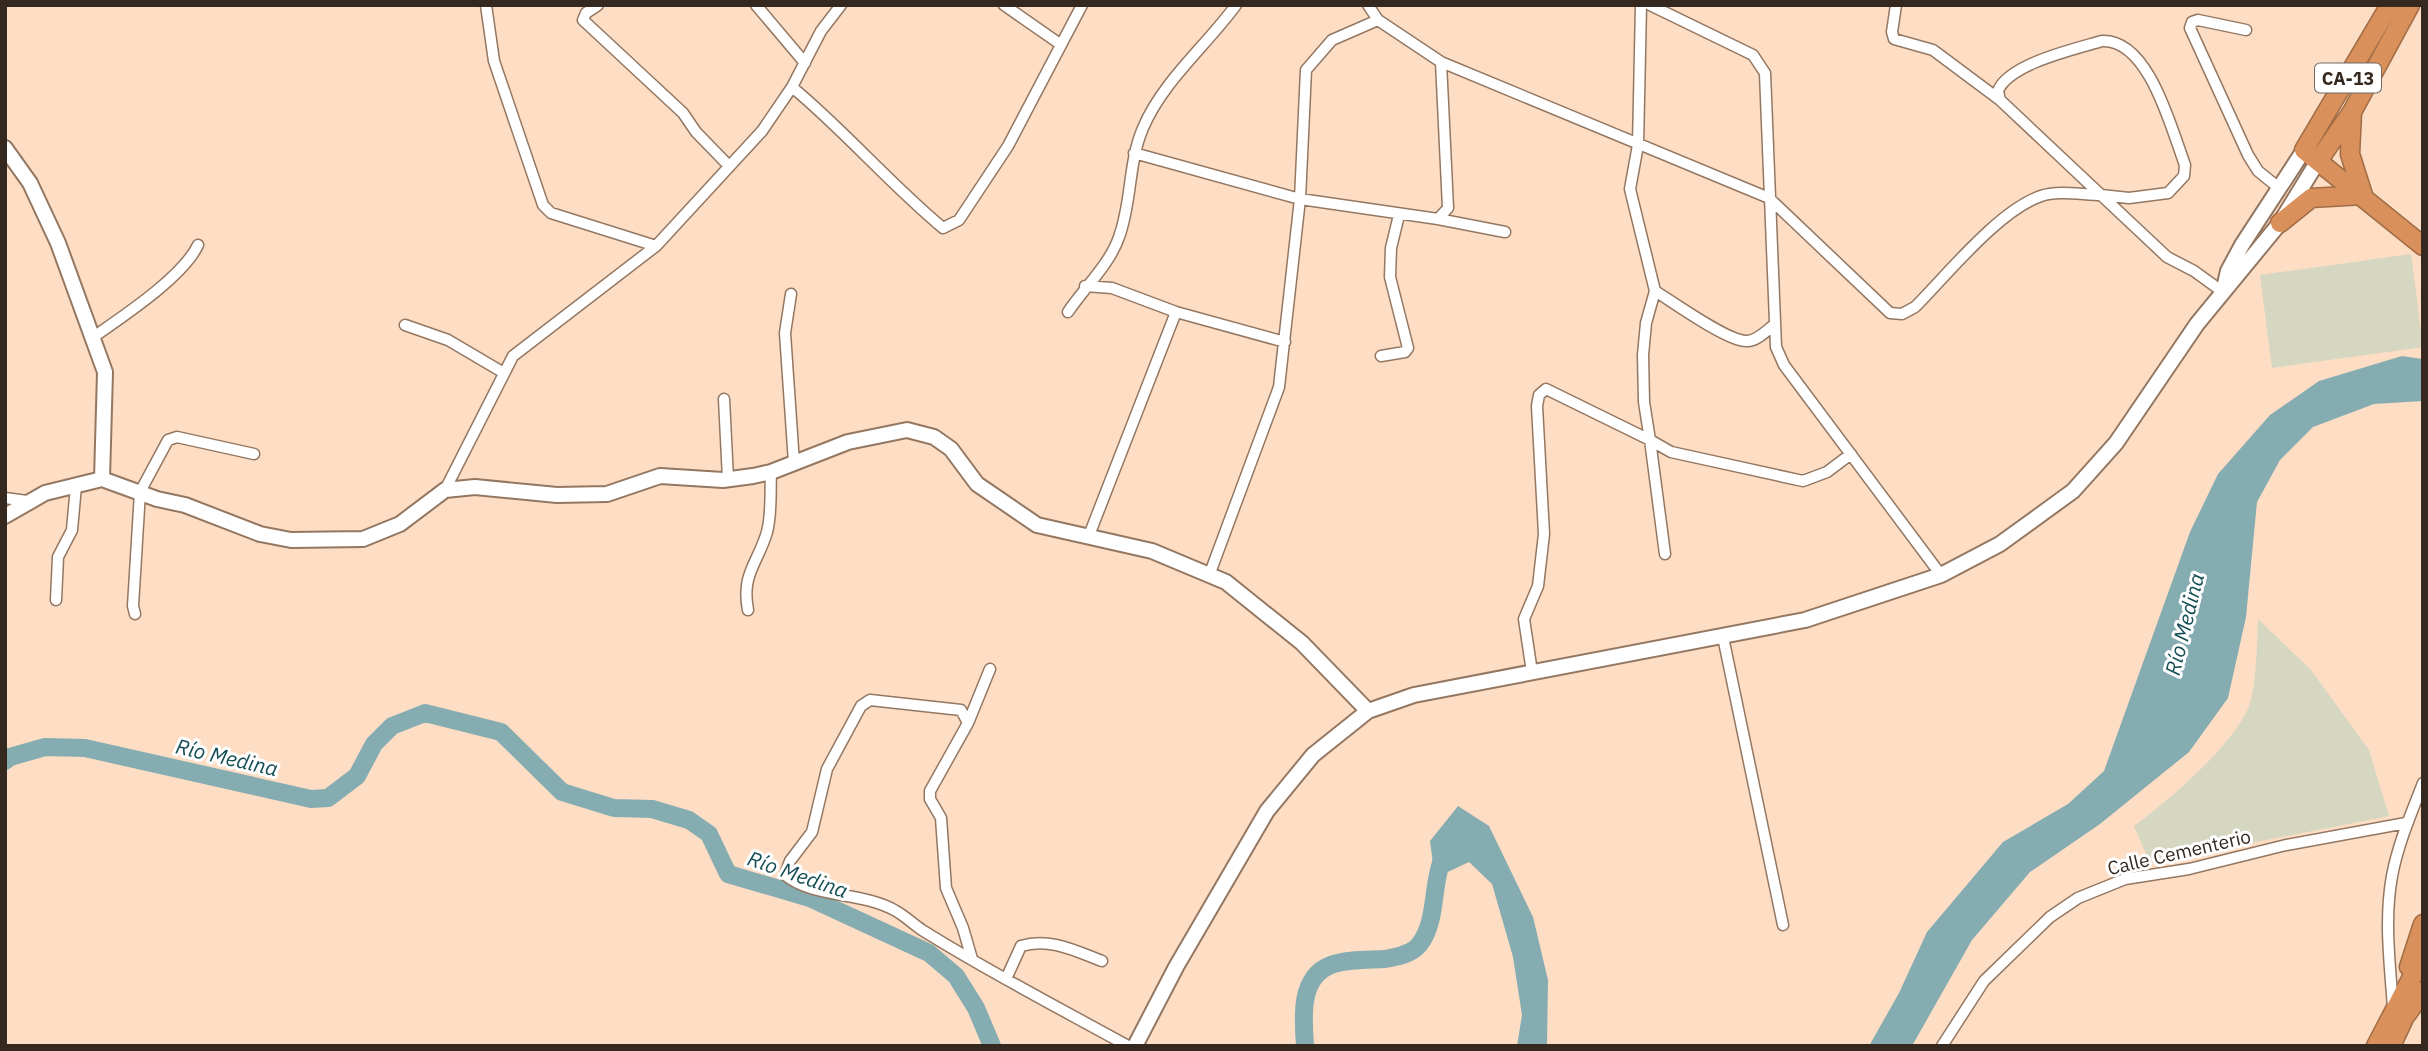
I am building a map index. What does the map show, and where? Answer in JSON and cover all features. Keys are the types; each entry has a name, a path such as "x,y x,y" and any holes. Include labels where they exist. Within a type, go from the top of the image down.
{"highway":[{"name":"CA-13","path":"2311,156 2390,5"},
{"name":"CA-13","path":"2311,156 2352,112 2410,5"},
{"path":"2352,112 2350,154 2363,195"},
{"path":"2311,156 2363,195 2423,246"},
{"path":"2280,223 2311,198 2363,195"},
{"path":"2391,1046 2423,923"},
{"path":"2400,1009 2423,956"},
{"path":"2376,1046 2400,1009 2423,981"},
{"path":"2400,1009 2423,991"}],"street":[{"path":"486,5 494,61 543,205 551,214 656,246"},
{"path":"598,5 586,13 583,20 683,113 696,132 729,166"},
{"path":"756,5 805,63"},
{"path":"5,516 27,501 102,479 260,534 291,540 363,539 400,524 445,490 513,356 529,341 656,246 762,131 792,87 821,31 841,5"},
{"path":"1004,5 1060,44"},
{"path":"792,87 943,228 960,220 1008,146 1082,5"},
{"path":"1068,312 1114,249 1120,235 1134,153 1143,127 1161,95 1236,5"},
{"path":"1368,5 1378,20 1441,62 1769,198 1890,313 1902,314 1915,307 2005,217 2025,203 2045,195 2129,198 2168,193 2184,176 2185,165 2148,72 2122,44 2102,41 2058,53 2008,76 1998,91 2000,100"},
{"path":"1641,5 1638,145 1630,189 1655,290 1646,323 1643,355 1644,402 1665,554"},
{"path":"1650,5 1753,55 1760,62 1765,73 1776,347 1784,365 1941,575"},
{"path":"1896,5 1892,32 1894,39 1933,50 2000,100 2167,257 2194,271 2223,292"},
{"path":"1210,573 1279,387 1300,199 1306,70 1332,40 1378,20"},
{"path":"2246,30 2198,20 2192,22 2190,28 2248,155 2258,171 2279,188"},
{"path":"1438,219 1448,208 1441,62"},
{"path":"5,148 30,183 58,243 105,372 102,479"},
{"path":"1134,153 1300,199 1438,219 1505,232"},
{"path":"2223,292 2228,271 2279,188 2311,156"},
{"path":"1135,1046 1176,967 1267,811 1313,755 1368,711 1415,695 1804,620 1941,575 2000,544 2073,491 2116,443 2197,324 2280,223 2311,156"},
{"path":"1381,355 1405,352 1408,343 1390,277 1391,248 1399,215"},
{"path":"92,338 145,299 188,261 198,245"},
{"path":"1085,286 1112,288 1176,312 1285,342"},
{"path":"1655,290 1701,320 1742,341 1756,339 1774,325"},
{"path":"791,294 785,333 794,463"},
{"path":"1088,538 1176,312"},
{"path":"405,325 447,340 503,373"},
{"path":"1532,672 1524,619 1538,586 1544,534 1539,395 1546,389 1671,452 1803,481 1827,472 1851,454"},
{"path":"724,399 727,479"},
{"path":"445,490 475,487 557,495 607,494 660,475 727,479 771,472 848,442 907,430 934,437 951,449 977,484 1037,525 1152,551 1210,573 1236,590 1302,643 1368,711"},
{"path":"135,614 133,606 140,492 168,440 177,438 254,454"},
{"path":"748,610 745,595 748,572 766,535 771,472"},
{"path":"56,600 58,557 72,530 76,486"},
{"path":"5,498 27,501"},
{"path":"1723,637 1783,925"},
{"path":"972,959 963,928 946,888 940,818 930,799 930,791 968,723 990,669"},
{"path":"968,723 961,710 870,700 861,706 827,769 812,832 790,861 785,875 796,884 878,902 1006,979 1128,1046"},
{"path":"2400,1009 2388,923 2392,876 2406,823 2423,783"},
{"name":"Calle Cementerio","path":"1942,1046 1984,981 2040,926 2078,898 2125,879 2189,869 2286,845 2406,823"},
{"path":"1006,979 1021,946 1033,942 1058,945 1102,961"}],"green space":[{"path":"2411,254 2423,347 2272,368 2260,275"},
{"path":"2258,619 2311,670 2369,750 2389,816 2150,863 2134,826 2209,761 2245,715 2254,682"}],"water":[{"path":"2402,356 2423,359 2423,401 2374,404 2313,427 2280,460 2257,502 2246,617 2228,698 2189,752 2100,824 2030,872 1972,940 1912,1046 1869,1046 1899,993 1927,932 2003,842 2068,804 2104,771 2190,532 2218,474 2270,415 2319,381"},
{"path":"1458,806 1489,826 1533,917 1548,980 1547,1046 1517,1046 1522,1015 1513,957 1492,884 1469,862 1435,878 1430,841"}],"waterway":[{"name":"Río Medina","path":"5,761 10,757 45,747 85,748 311,799 328,798 357,776 374,744 392,726 425,713 501,732 562,792 614,808 652,809 689,820 709,834 728,874 810,898 929,953 956,976 976,1008 992,1046"},
{"name":"Río Medina","path":"1305,1046 1305,1000 1313,979 1321,971 1337,963 1389,958 1404,955 1416,948 1429,925 1443,857"}]}
